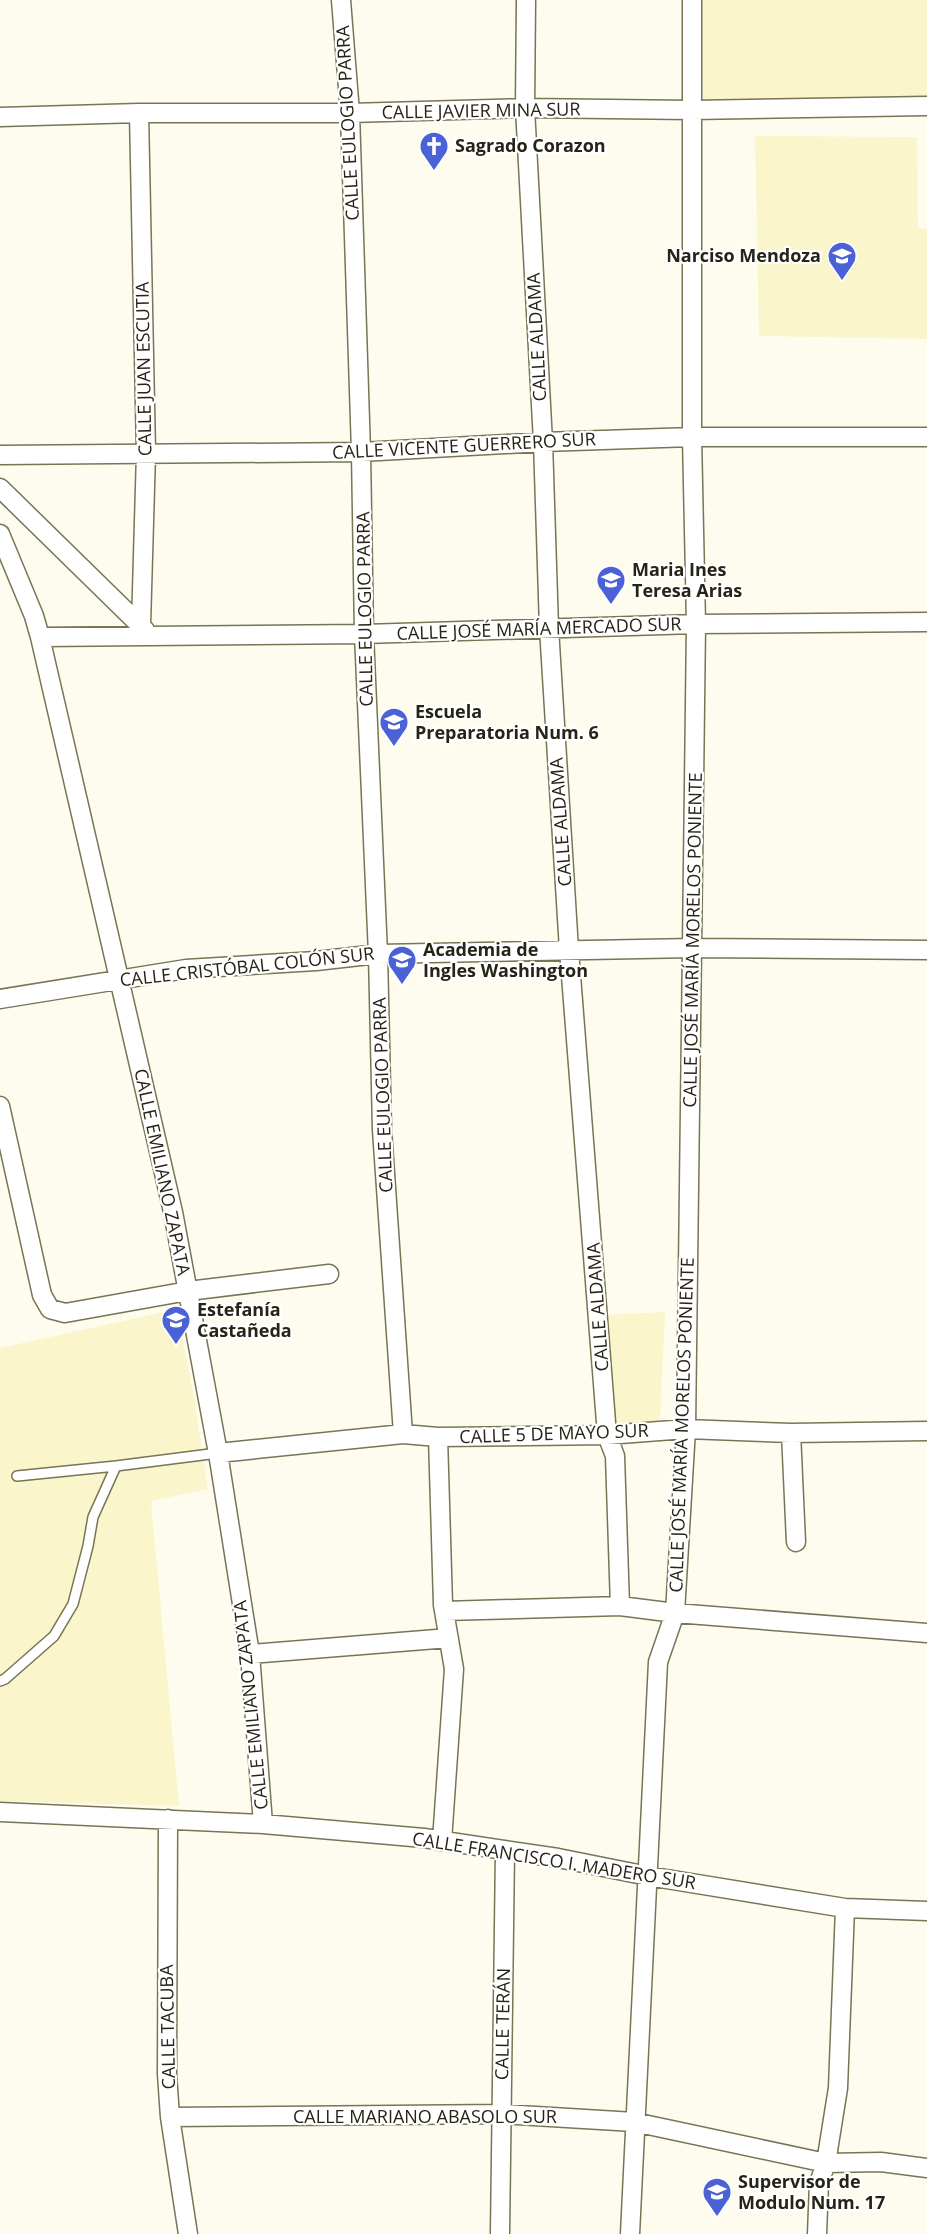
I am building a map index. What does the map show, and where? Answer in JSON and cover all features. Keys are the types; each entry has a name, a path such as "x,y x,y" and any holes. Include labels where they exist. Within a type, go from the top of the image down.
{"street":[{"name":"CALLE EULOGIO PARRA","path":"341,0 350,113 362,452 364,634 378,954 382,1130 403,1434"},
{"name":"CALLE ALDAMA","path":"526,0 525,108 543,442 549,628 569,950 607,1435 615,1456 620,1606"},
{"name":"CALLE JOSÉ MARÍA MORELOS PONIENTE","path":"630,2234 658,1662 675,1613 686,1429 696,624 692,437 692,0"},
{"name":"CALLE JAVIER MINA SUR","path":"0,117 350,113 525,108 692,110 927,106"},
{"name":"CALLE JUAN ESCUTIA","path":"139,114 146,453 146,630"},
{"name":"CALLE VICENTE GUERRERO SUR","path":"0,455 362,452 692,437 927,437"},
{"path":"0,488 146,630"},
{"name":"CALLE EMILIANO ZAPATA","path":"0,534 34,616 40,637 172,1212 218,1453 250,1654 263,1824"},
{"name":"CALLE JOSÉ MARÍA MERCADO SUR","path":"40,637 146,630 364,634 696,624 927,622"},
{"name":"CALLE CRISTÓBAL COLÓN SUR","path":"0,999 186,969 316,961 378,954 693,948 927,950"},
{"path":"0,1106 42,1295 50,1309 65,1313 188,1291 329,1274"},
{"name":"CALLE 5 DE MAYO SUR","path":"218,1453 403,1434 438,1437 607,1435 686,1429 791,1434 927,1431"},
{"path":"791,1434 796,1542"},
{"path":"438,1437 444,1611 454,1669 442,1841"},
{"path":"444,1611 620,1606 675,1613 927,1633"},
{"path":"250,1654 449,1638"},
{"name":"CALLE FRANCISCO I. MADERO SUR","path":"0,1812 263,1824 442,1841 558,1857 648,1876 846,1908 927,1911"},
{"name":"CALLE TACUBA","path":"168,1819 167,2074 170,2117 188,2234"},
{"name":"CALLE TERÁN","path":"500,2234 505,1850"},
{"path":"817,2234 819,2182 826,2163 838,2088 846,1908"},
{"name":"CALLE MARIANO ABASOLO SUR","path":"170,2117 502,2114 634,2122 826,2163 881,2162 927,2168"}],"lane":[{"path":"17,1476 218,1453"},
{"path":"0,1681 54,1636 73,1605 93,1517 116,1466"}],"shaded area":[{"path":"700,0 927,0 927,96 703,105"},
{"name":"Narciso Mendoza","path":"755,136 917,137 918,228 927,229 927,339 759,336"},
{"path":"177,1309 208,1489 151,1501 179,1806 0,1801 0,1348"},
{"path":"665,1312 660,1422 611,1424 601,1315"}],"place":[{"name":"Sagrado Corazon","path":"434,172"},
{"name":"Narciso Mendoza","path":"842,282"},
{"name":"Maria Ines Teresa Arias","path":"611,606"},
{"name":"Escuela Preparatoria Num. 6","path":"394,748"},
{"name":"Academia de Ingles Washington","path":"402,986"},
{"name":"Estefanía Castañeda","path":"176,1346"},
{"name":"Supervisor de Modulo Num. 17","path":"717,2218"}]}
